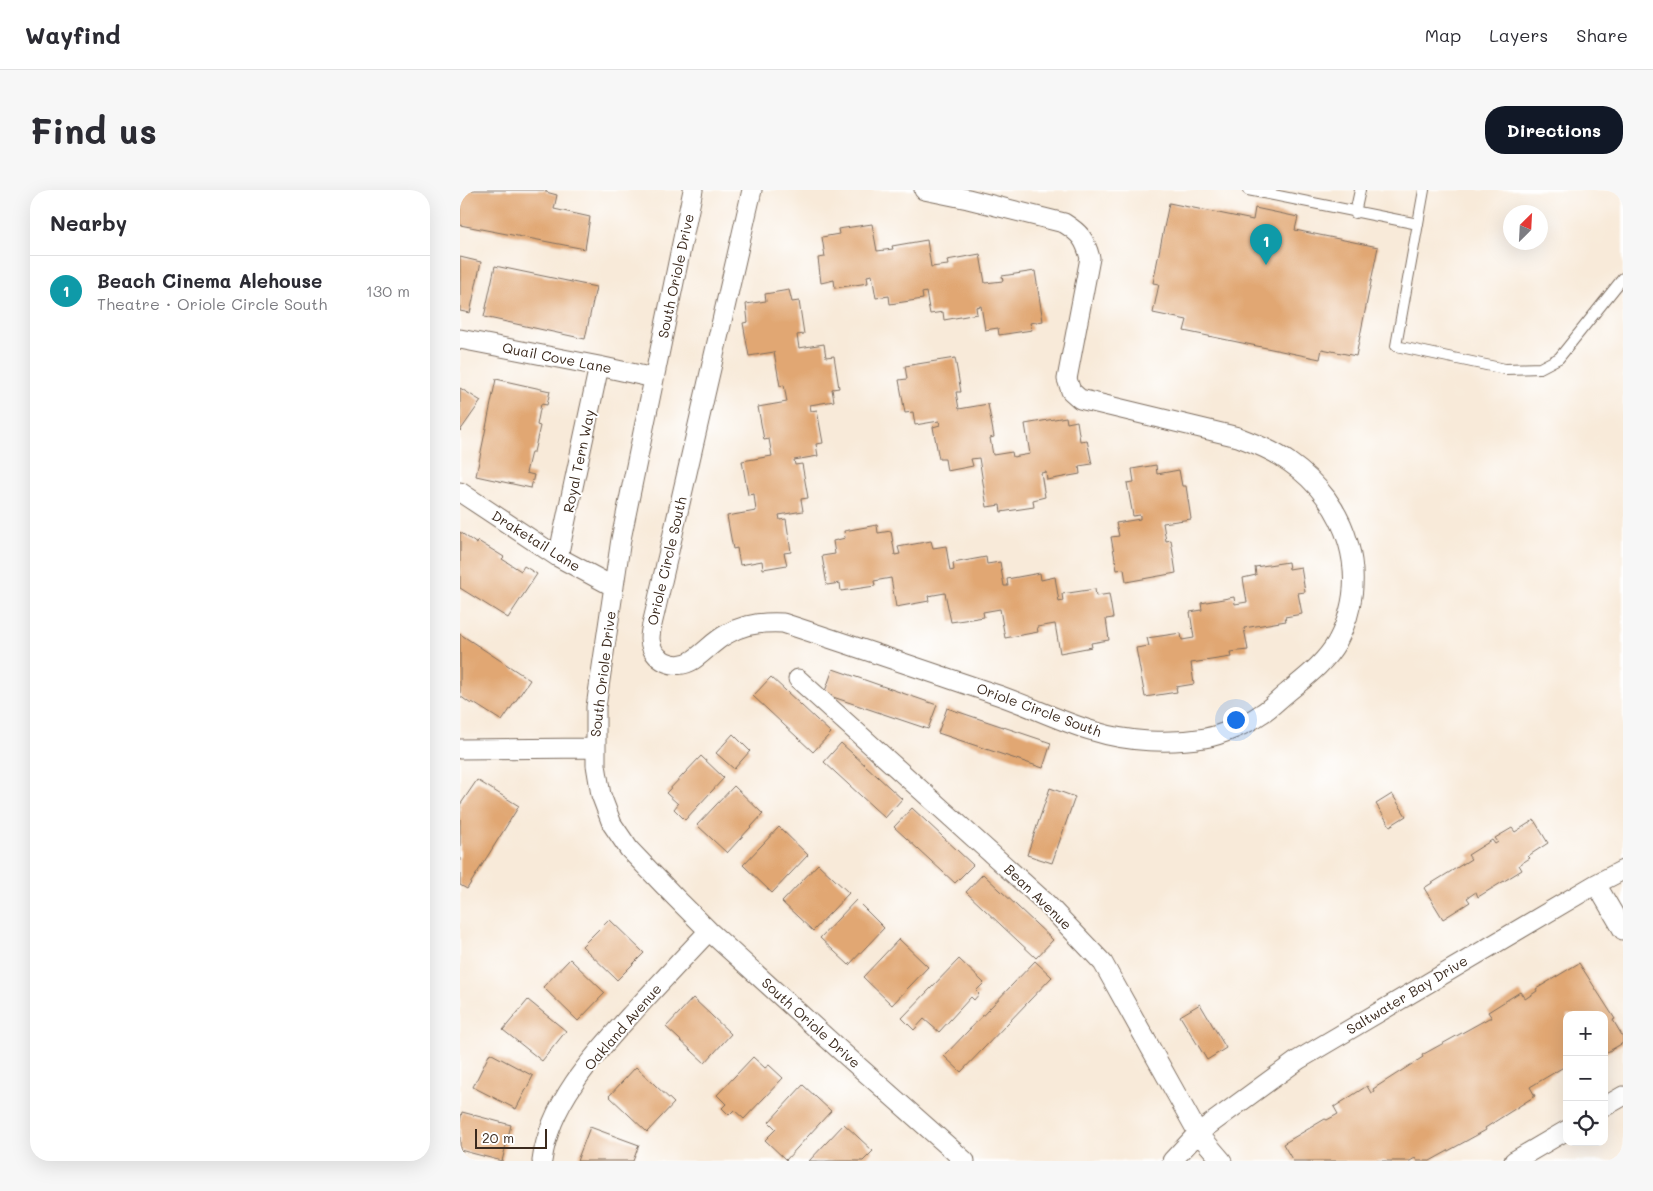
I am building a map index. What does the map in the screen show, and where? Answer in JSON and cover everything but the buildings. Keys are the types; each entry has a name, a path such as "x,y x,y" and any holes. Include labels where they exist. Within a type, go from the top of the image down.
{"street":[{"name":"South Oriole Drive","path":"693,190 621,539 596,707 595,748 601,795 612,824 629,849 709,931 966,1161"},
{"name":"Oriole Circle South","path":"752,190 655,612 650,639 652,649 659,659 670,665 680,665 692,661 726,634 747,625 770,622 783,623 1001,696 1093,731 1130,739 1168,742 1206,738 1227,732 1260,715 1320,666 1336,643 1347,618 1353,590 1354,568 1350,545 1339,518 1307,476 1288,461 1261,446 1238,437 1080,399 1071,391 1067,379 1090,258 1086,243 1077,231 1064,223 924,190"},
{"name":"Quail Cove Lane","path":"460,339 654,378"},
{"name":"Royal Tern Way","path":"558,557 599,366"},
{"name":"Draketail Lane","path":"460,492 558,557 614,587"},
{"name":"Bean Avenue","path":"798,679 1046,903 1103,963 1198,1133 1222,1161"},
{"path":"460,749 595,748"},
{"name":"Saltwater Bay Drive","path":"1172,1161 1198,1133 1298,1060 1596,884 1623,870"},
{"path":"1596,884 1623,930"},
{"name":"Oakland Avenue","path":"542,1161 544,1148 561,1105 597,1052 709,931"},
{"path":"1608,1105 1623,1096"},
{"path":"1514,1161 1563,1132"}],"lane":[{"path":"1248,190 1355,213 1418,224"},
{"path":"1355,213 1360,190"},
{"path":"1424,190 1396,346 1505,369 1540,368 1559,358 1623,278"}],"place":[{"name":"Beach Cinema Alehouse","path":"1266,265"}]}
